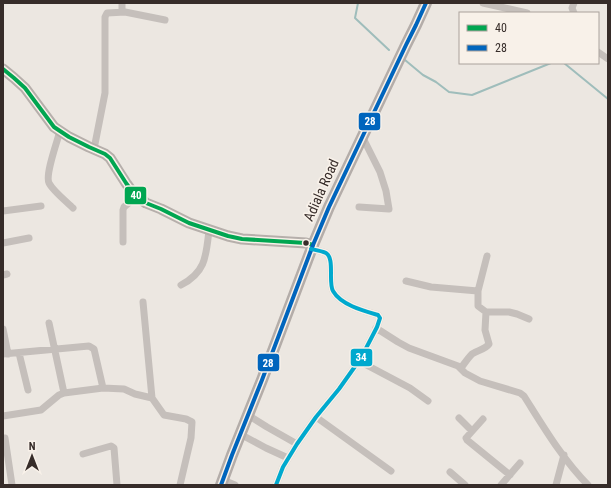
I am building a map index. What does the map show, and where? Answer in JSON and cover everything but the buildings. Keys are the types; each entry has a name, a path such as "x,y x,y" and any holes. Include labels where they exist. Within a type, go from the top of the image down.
{"main road":[{"name":"Adiala Road","path":"219,483 248,414 310,246 322,204 399,42 410,23 418,3"},
{"name":"Adiala Road","path":"219,483 225,454 310,246 426,3"},
{"path":"3,69 25,88 54,127 110,158 126,183 137,196 146,203 162,209 189,223 228,236 242,239 310,246"}],"street":[{"path":"122,3 122,12"},
{"path":"483,3 523,12"},
{"path":"94,149 105,93 105,17 107,13 122,12 165,20"},
{"path":"599,53 608,59"},
{"path":"60,131 48,171 48,182 52,188 74,208"},
{"path":"359,207 389,209 386,191 380,172 362,136"},
{"path":"123,242 123,210 124,207 137,196"},
{"path":"3,211 41,206"},
{"path":"181,285 194,277 202,268 209,230"},
{"path":"3,243 29,238"},
{"path":"276,485 283,467 297,444 359,361 380,317 355,308 334,293 331,286 331,268 328,254 310,246"},
{"path":"487,256 478,291 478,306 486,312 509,312 529,319"},
{"path":"406,281 431,287 478,291"},
{"path":"143,302 152,398 164,415 186,418 192,422 191,438 180,485"},
{"path":"461,368 471,355 479,350 487,348 489,344 486,330 486,312"},
{"path":"49,323 64,393"},
{"path":"376,328 409,348 458,366 465,373 480,381 520,393 524,396 564,455 588,485"},
{"path":"3,329 6,354 89,346 92,347 94,349 103,388"},
{"path":"19,353 28,390"},
{"path":"359,361 410,388 428,401"},
{"path":"3,416 41,410 59,395 64,393 103,388 124,389 135,394 152,398"},
{"path":"248,414 297,444"},
{"path":"316,417 391,471"},
{"path":"459,418 472,431"},
{"path":"483,419 466,438 510,475"},
{"path":"240,434 288,458"},
{"path":"5,438 6,461 12,485"},
{"path":"84,454 111,446 114,448 117,485"},
{"path":"556,485 564,455"},
{"path":"501,485 520,463"},
{"path":"450,472 465,485"},
{"path":"219,483 235,485"}],"waterway":[{"path":"358,3 355,18 389,50"},
{"path":"405,60 423,75 436,82 449,92 472,95 549,64"},
{"path":"565,64 608,99"}],"transit line":[{"name":"28","path":"221,485 329,207 426,3"},
{"name":"40","path":"3,69 25,88 54,127 69,137 105,154 110,158 134,194 146,203 189,223 228,236 242,239 306,243 313,245"},
{"name":"34","path":"276,485 283,467 297,444 361,358 380,318 378,315 347,304 341,300 333,291 329,256 324,252 311,249"}]}
